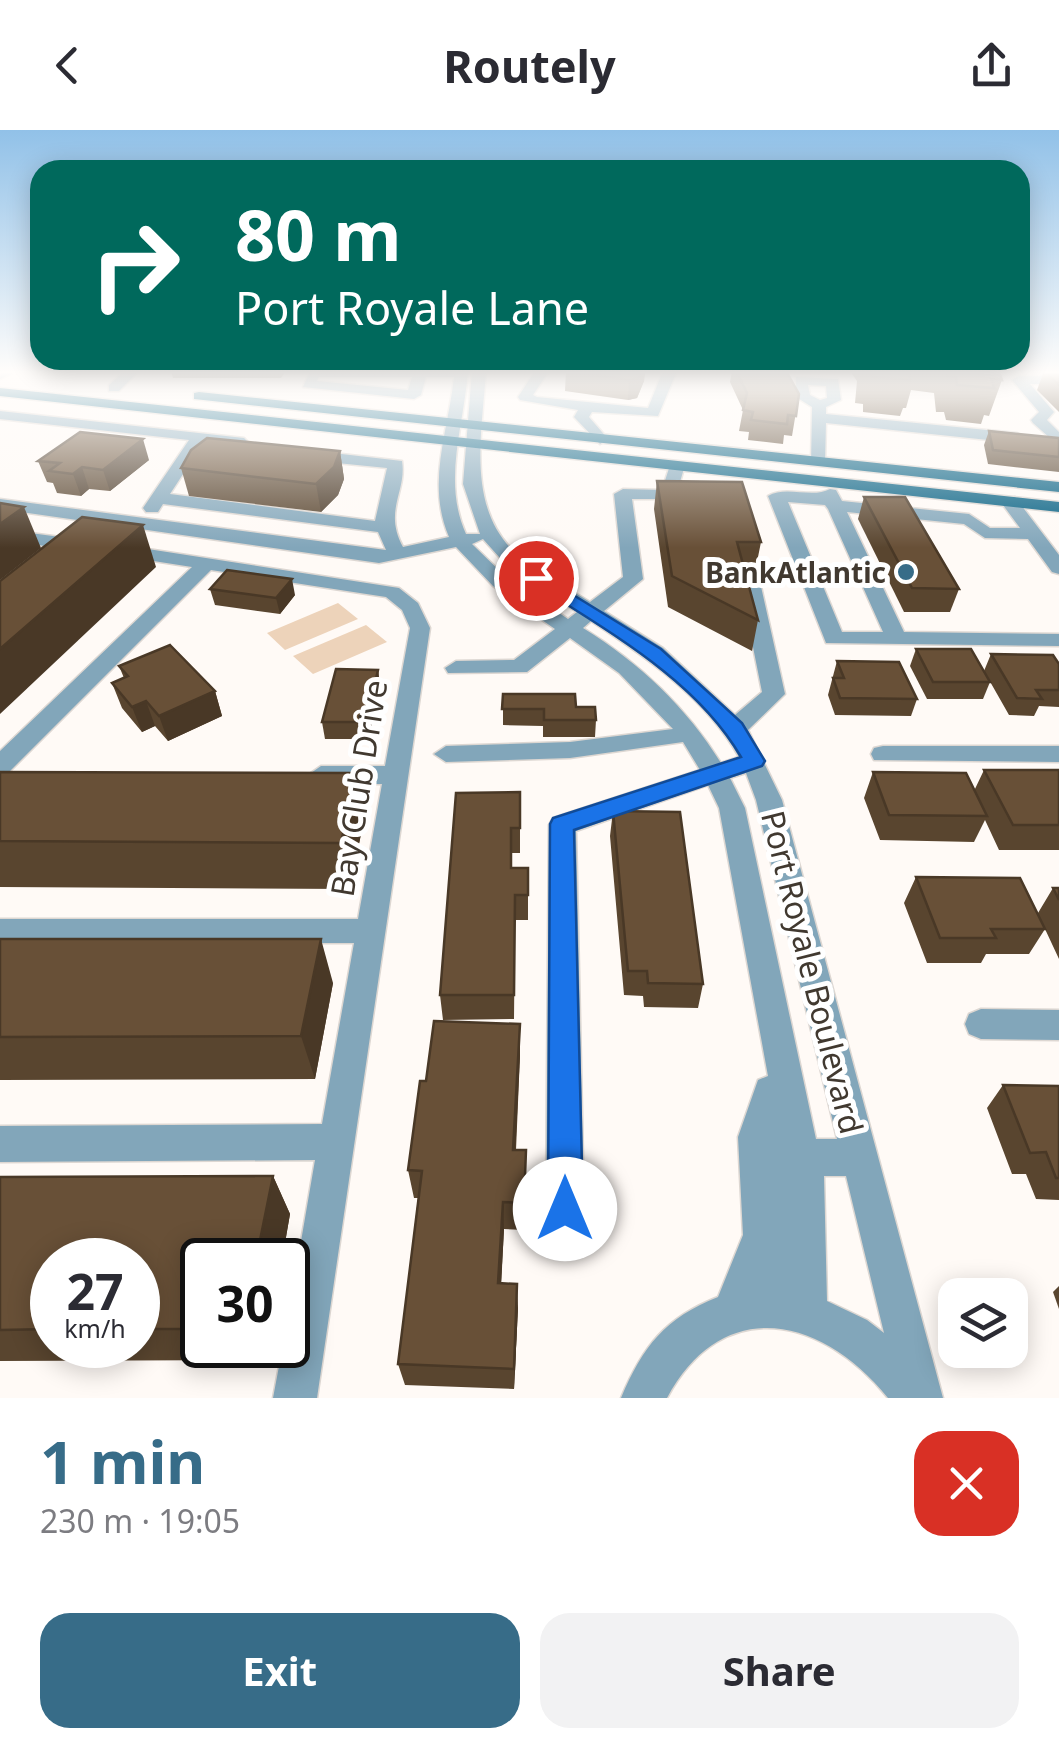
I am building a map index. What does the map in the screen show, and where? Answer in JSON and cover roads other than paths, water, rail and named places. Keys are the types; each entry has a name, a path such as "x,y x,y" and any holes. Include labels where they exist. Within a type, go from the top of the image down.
{"main road":[{"path":"437,430 452,431"},
{"path":"446,430 747,473 831,496 1059,507"},
{"path":"475,434 600,439 1059,488"},
{"path":"747,473 788,470 817,462"},
{"path":"831,496 849,474 894,470"}],"street":[{"path":"134,430 250,447"},
{"path":"232,466 262,430"},
{"name":"Port Royale Boulevard","path":"475,430 471,484 489,535 692,732 732,808 807,1184 770,1309"},
{"path":"591,430 600,439"},
{"path":"817,462 818,430"},
{"path":"958,430 1022,439"},
{"path":"452,431 444,489 459,542"},
{"path":"142,525 199,437"},
{"path":"281,453 396,464 385,502 384,534 398,554"},
{"path":"456,668 519,668 633,580 623,494 668,495 677,466"},
{"path":"985,533 969,519 831,496 777,496 834,638 1059,640"},
{"path":"831,496 854,531 898,639"},
{"path":"158,498 384,527"},
{"path":"1008,502 1059,568"},
{"path":"0,504 379,557 489,535"},
{"path":"905,532 1032,534"},
{"name":"Bay Club Drive","path":"0,534 369,586 392,592 410,607 420,628 294,1398"},
{"name":"Port Royale Boulevard","path":"459,542 500,580 654,653 735,728 754,761 769,800 919,1398"},
{"path":"54,567 81,545"},
{"path":"7,773 208,564"},
{"path":"735,728 774,694 750,582"},
{"path":"446,754 540,754 629,746 692,732"},
{"path":"883,754 1059,754"},
{"path":"565,1209 562,824 754,761"},
{"path":"297,776 396,775"},
{"path":"0,931 370,931"},
{"path":"980,1024 1059,1025"},
{"name":"Port Royale Boulevard","path":"770,1309 756,1136 770,1091 775,1038"},
{"path":"0,1144 336,1142"},
{"path":"801,1158 860,1157"},
{"path":"643,1398 661,1361 684,1335 710,1317 770,1309 875,1351 919,1398"}],"place":[{"name":"BankAtlantic","path":"906,572"}]}
